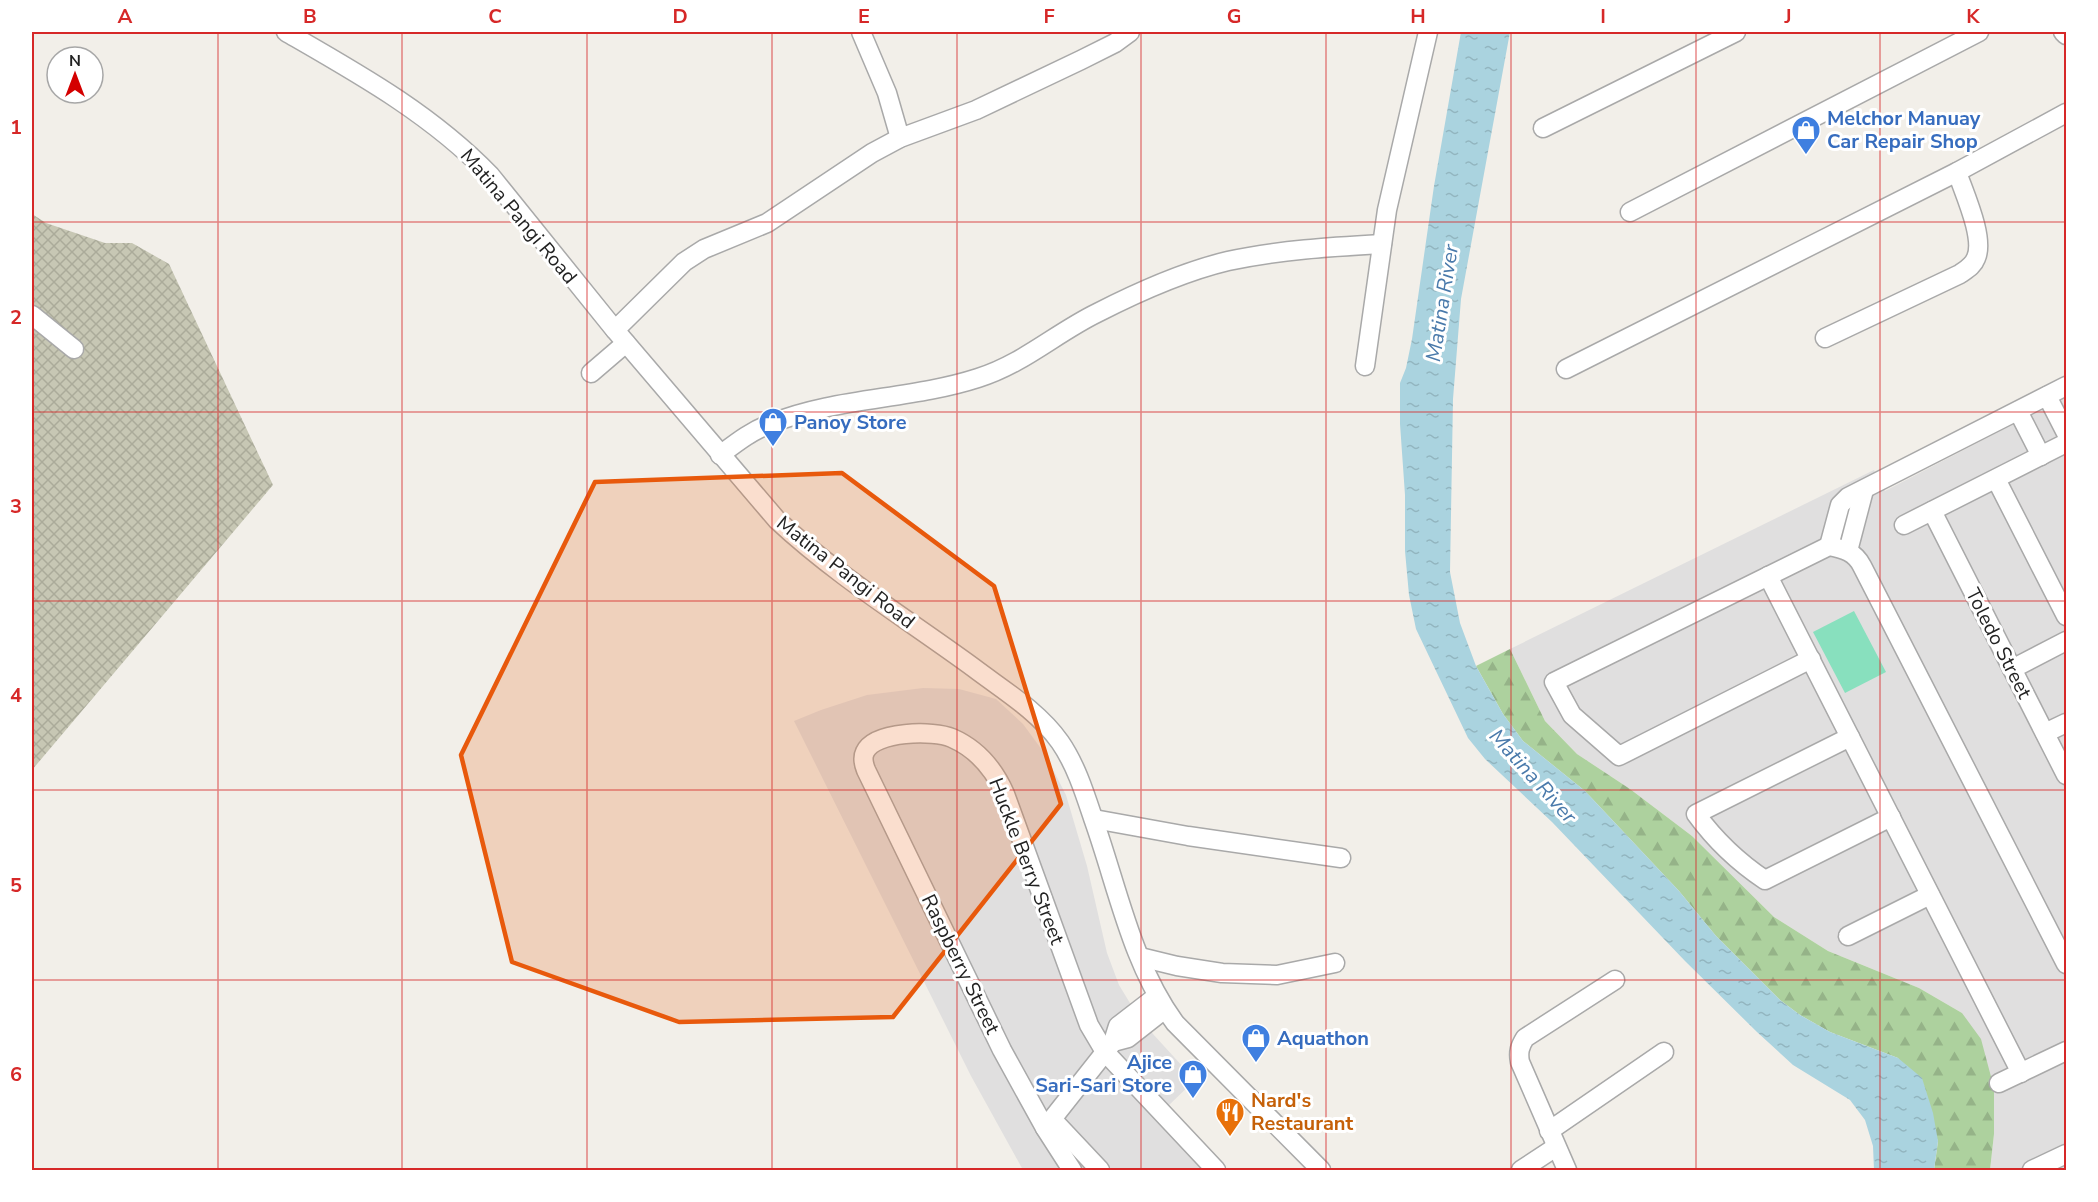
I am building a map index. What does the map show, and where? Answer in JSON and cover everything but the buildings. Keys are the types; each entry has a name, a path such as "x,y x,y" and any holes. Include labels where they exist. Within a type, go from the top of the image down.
{"street":[{"name":"Matina Pangi Road","path":"286,32 404,103 444,131 490,175 620,336 777,520 802,543 866,593 966,662 1037,716 1055,735 1086,795 1140,957 1161,1002 1175,1023 1320,1170"},
{"path":"861,32 887,93 900,138"},
{"path":"591,373 684,262 720,240 767,223 872,153 900,138 976,110 1115,43 1130,32"},
{"path":"1365,366 1394,177 1428,32"},
{"path":"1543,128 1736,32"},
{"path":"1630,212 1978,32"},
{"path":"2063,32 2067,35"},
{"path":"1566,369 1957,172 2067,113"},
{"path":"1824,338 1960,274 1972,266 1977,257 1978,243 1957,172"},
{"path":"720,455 743,438 795,415 948,388 1008,367 1090,316 1124,299 1226,262 1294,250 1382,244"},
{"path":"32,315 74,349"},
{"path":"1829,546 1840,505 1848,497 2067,386"},
{"path":"2048,396 2067,433"},
{"path":"2018,411 2041,456"},
{"path":"1904,525 2067,443"},
{"path":"1995,479 2067,616"},
{"path":"1848,551 1864,490"},
{"name":"Toledo Street","path":"1932,511 2067,775"},
{"path":"1811,659 1618,756 1572,715 1554,682 1829,546 1854,554 2067,964"},
{"path":"1768,576 2021,1073"},
{"path":"2012,669 2067,641"},
{"path":"2045,733 2067,723"},
{"name":"Huckle Berry Street","path":"865,752 875,742 887,738 915,733 939,734 965,744 987,764 1005,794 1089,1025 1216,1170"},
{"path":"1850,737 1696,814 1706,828 1734,856 1764,880 1891,817"},
{"name":"Raspberry Street","path":"865,752 863,758 866,770 986,1018 1072,1170"},
{"path":"1094,819 1188,836 1341,858"},
{"path":"1848,936 1930,895"},
{"path":"1140,957 1222,973 1276,975 1335,963"},
{"path":"1567,1170 1518,1054 1526,1038 1615,980"},
{"path":"1100,1170 1048,1124 1109,1047 1128,1038 1161,1002"},
{"path":"1999,1083 2067,1051"},
{"path":"1521,1170 1553,1139 1664,1052"},
{"path":"2032,1170 2067,1154"}],"highlighted area":[{"path":"842,473 994,586 1061,804 893,1017 679,1022 512,962 461,755 595,482"}],"shaded area":[{"path":"32,214 46,223 105,243 132,243 169,264 273,485 32,770"},
{"path":"2066,397 2066,1170 1990,1170 1994,1134 1962,1013 1919,988 1828,951 1774,917 1692,836 1630,789 1577,754 1545,721 1510,649 1874,470 1885,491"},
{"path":"923,688 959,689 996,699 1023,724 1045,754 1066,795 1087,866 1107,953 1119,985 1153,1034 1195,1080 1168,1106 1227,1170 1023,1170 971,1076 794,721 867,695"}],"green space":[{"path":"1854,611 1886,672 1845,693 1813,632"},
{"path":"1510,649 1545,721 1577,754 1630,789 1692,836 1774,917 1828,951 1919,988 1962,1013 1981,1039 1994,1088 1994,1134 1990,1170 1934,1170 1938,1141 1898,1058 1830,1032 1800,1015 1780,1000 1716,936 1679,891 1585,791 1523,741 1503,714 1476,666"}],"water":[{"name":"Matina River","path":"1461,32 1510,32 1461,299 1453,399 1450,572 1460,623 1476,666 1503,714 1523,741 1585,791 1679,891 1716,936 1780,1000 1800,1015 1830,1032 1898,1058 1922,1078 1933,1113 1938,1141 1934,1170 1874,1170 1873,1146 1865,1120 1850,1100 1793,1065 1757,1032 1685,961 1552,822 1485,759 1468,738 1416,629 1409,595 1405,551 1400,383 1406,368 1412,339 1434,186"}],"place":[{"name":"Melchor Manuay Car Repair Shop","path":"1806,156"},
{"name":"Panoy Store","path":"773,448"},
{"name":"Aquathon","path":"1256,1064"},
{"name":"Ajice Sari-Sari Store","path":"1193,1100"},
{"name":"Nard's Restaurant","path":"1230,1138"}]}
